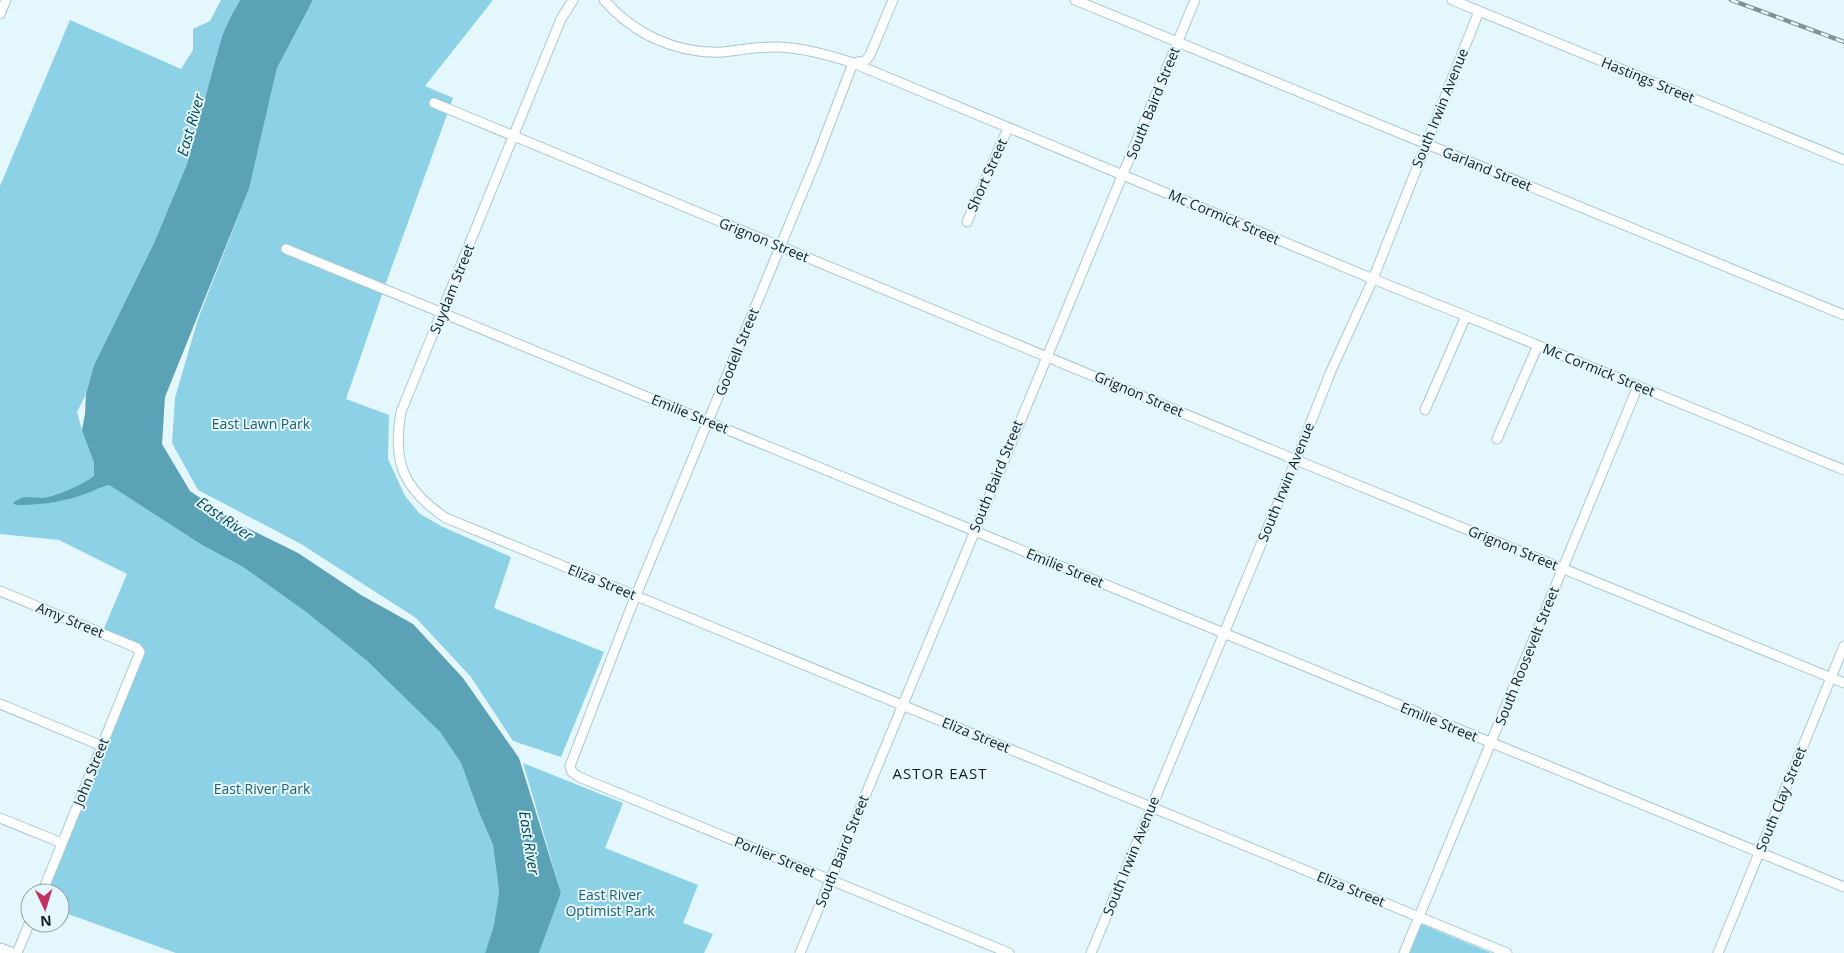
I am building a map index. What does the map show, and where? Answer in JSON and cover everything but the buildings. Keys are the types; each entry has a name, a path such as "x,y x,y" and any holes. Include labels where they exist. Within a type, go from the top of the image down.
{"street":[{"path":"0,14 4,0"},
{"name":"Suydam Street","path":"446,518 429,507 411,487 401,464 397,434 401,412 550,51 561,19 573,0"},
{"name":"Mc Cormick Street","path":"604,0 637,30 677,47 709,52 761,47 797,48 853,64 1373,280 1844,470"},
{"path":"853,64 865,61 870,55 893,0"},
{"name":"Garland Street","path":"1075,0 1844,315"},
{"name":"South Baird Street","path":"800,953 1195,0"},
{"name":"Hastings Street","path":"1452,0 1844,160"},
{"name":"South Irwin Avenue","path":"1091,953 1296,460 1331,371 1373,280 1479,11"},
{"name":"Goodell Street","path":"570,770 570,762 636,596 780,247 853,64"},
{"name":"Grignon Street","path":"434,103 514,138 1296,460 1844,683"},
{"name":"Short Street","path":"967,222 1008,128"},
{"name":"Emilie Street","path":"286,249 1844,887"},
{"path":"1425,410 1466,316"},
{"path":"1497,439 1538,345"},
{"name":"South Roosevelt Street","path":"1404,953 1638,386"},
{"name":"Eliza Street","path":"446,518 1507,953"},
{"name":"Amy Street","path":"0,592 140,650"},
{"name":"South Clay Street","path":"1718,953 1844,646"},
{"name":"John Street","path":"46,883 140,650"},
{"path":"0,704 102,746"},
{"name":"Porlier Street","path":"570,770 579,777 1009,953"},
{"path":"0,818 62,843"},
{"path":"0,948 15,953 25,933"}],"green space":[{"name":"East River Park","path":"221,0 240,0 222,36 187,164 154,243 94,365 86,394 77,412 82,430 109,485 202,545 243,567 306,612 366,660 440,732 461,763 493,845 499,891 494,925 485,953 176,953 70,915 70,883 46,883 140,652 102,633 127,574 59,540 0,534 0,186 70,20 181,69 193,50 193,29 210,21"},
{"name":"East Lawn Park","path":"313,0 493,0 425,86 453,98 346,399 389,415 388,459 405,496 420,514 443,527 511,557 494,608 604,652 561,757 513,741 471,677 416,618 301,544 198,490 172,443 175,398 198,319 249,189 277,68"},
{"name":"East River Optimist Park","path":"523,763 623,803 605,848 698,885 683,923 713,934 704,953 539,953 561,893"},
{"path":"1421,924 1491,953 1409,953"}],"water":[{"name":"East River","path":"240,0 313,0 277,68 249,189 165,397 162,444 190,491 239,524 298,553 361,595 413,624 463,678 519,758 561,893 539,953 485,953 494,925 499,891 493,845 461,763 440,732 366,660 306,612 243,567 202,545 109,485 83,495 55,502 24,505 13,503 24,497 43,498 55,495 77,486 94,476 94,462 82,430 86,394 94,365 154,243 187,164 222,36"}],"railway":[{"path":"1731,0 1844,42"}],"district":[{"name":"ASTOR EAST","path":"940,774"}]}
